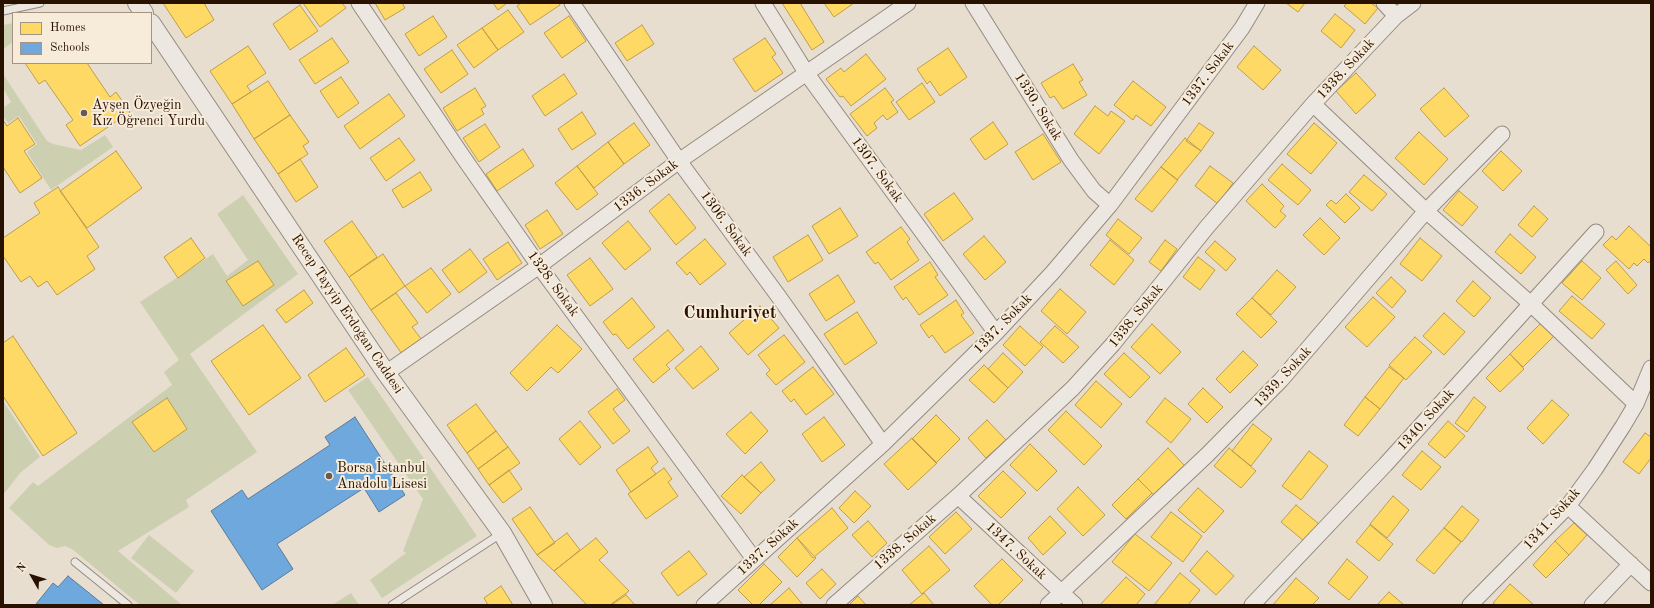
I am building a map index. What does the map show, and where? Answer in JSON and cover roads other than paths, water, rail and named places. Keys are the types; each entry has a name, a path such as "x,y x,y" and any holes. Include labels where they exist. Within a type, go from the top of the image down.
{"street":[{"path":"137,3 143,12"},
{"name":"1328. Sokak","path":"359,3 454,144 539,266 754,560"},
{"name":"1306. Sokak","path":"572,3 679,161 779,297 882,444"},
{"name":"1307. Sokak","path":"763,3 807,74 996,333"},
{"name":"1336. Sokak","path":"386,373 539,266 679,161 908,3"},
{"name":"1330. Sokak","path":"973,3 1071,160 1094,191 1110,205"},
{"name":"1337. Sokak","path":"704,605 882,444 996,333 1053,272 1110,205 1242,28 1257,3"},
{"path":"1384,3 1396,16"},
{"name":"1338. Sokak","path":"834,605 958,496 1046,414 1113,344 1208,227 1313,104 1396,16 1413,3"},
{"name":"Recep Tayyip Erdoğan Caddesi","path":"152,25 386,373 502,533 543,605"},
{"path":"1313,104 1426,211 1531,304 1636,404"},
{"name":"1339. Sokak","path":"1048,605 1207,455 1281,380 1426,211 1502,134"},
{"name":"1340. Sokak","path":"1252,605 1385,465 1596,232"},
{"name":"1341. Sokak","path":"1470,605 1568,506 1595,469 1636,404 1651,368"},
{"name":"1347. Sokak","path":"958,496 1075,605"},
{"path":"1568,506 1631,564 1649,577"},
{"path":"1592,605 1631,564"}],"lane":[{"path":"3,11 40,3"},
{"path":"392,605 502,533"},
{"path":"75,562 128,605"}],"place":[{"name":"Ayşen Özyeğin Kız Öğrenci Yurdu","path":"84,113"},
{"name":"Borsa İstanbul Anadolu Lisesi","path":"329,476"}],"district":[{"name":"Cumhuriyet","path":"730,313"}]}
